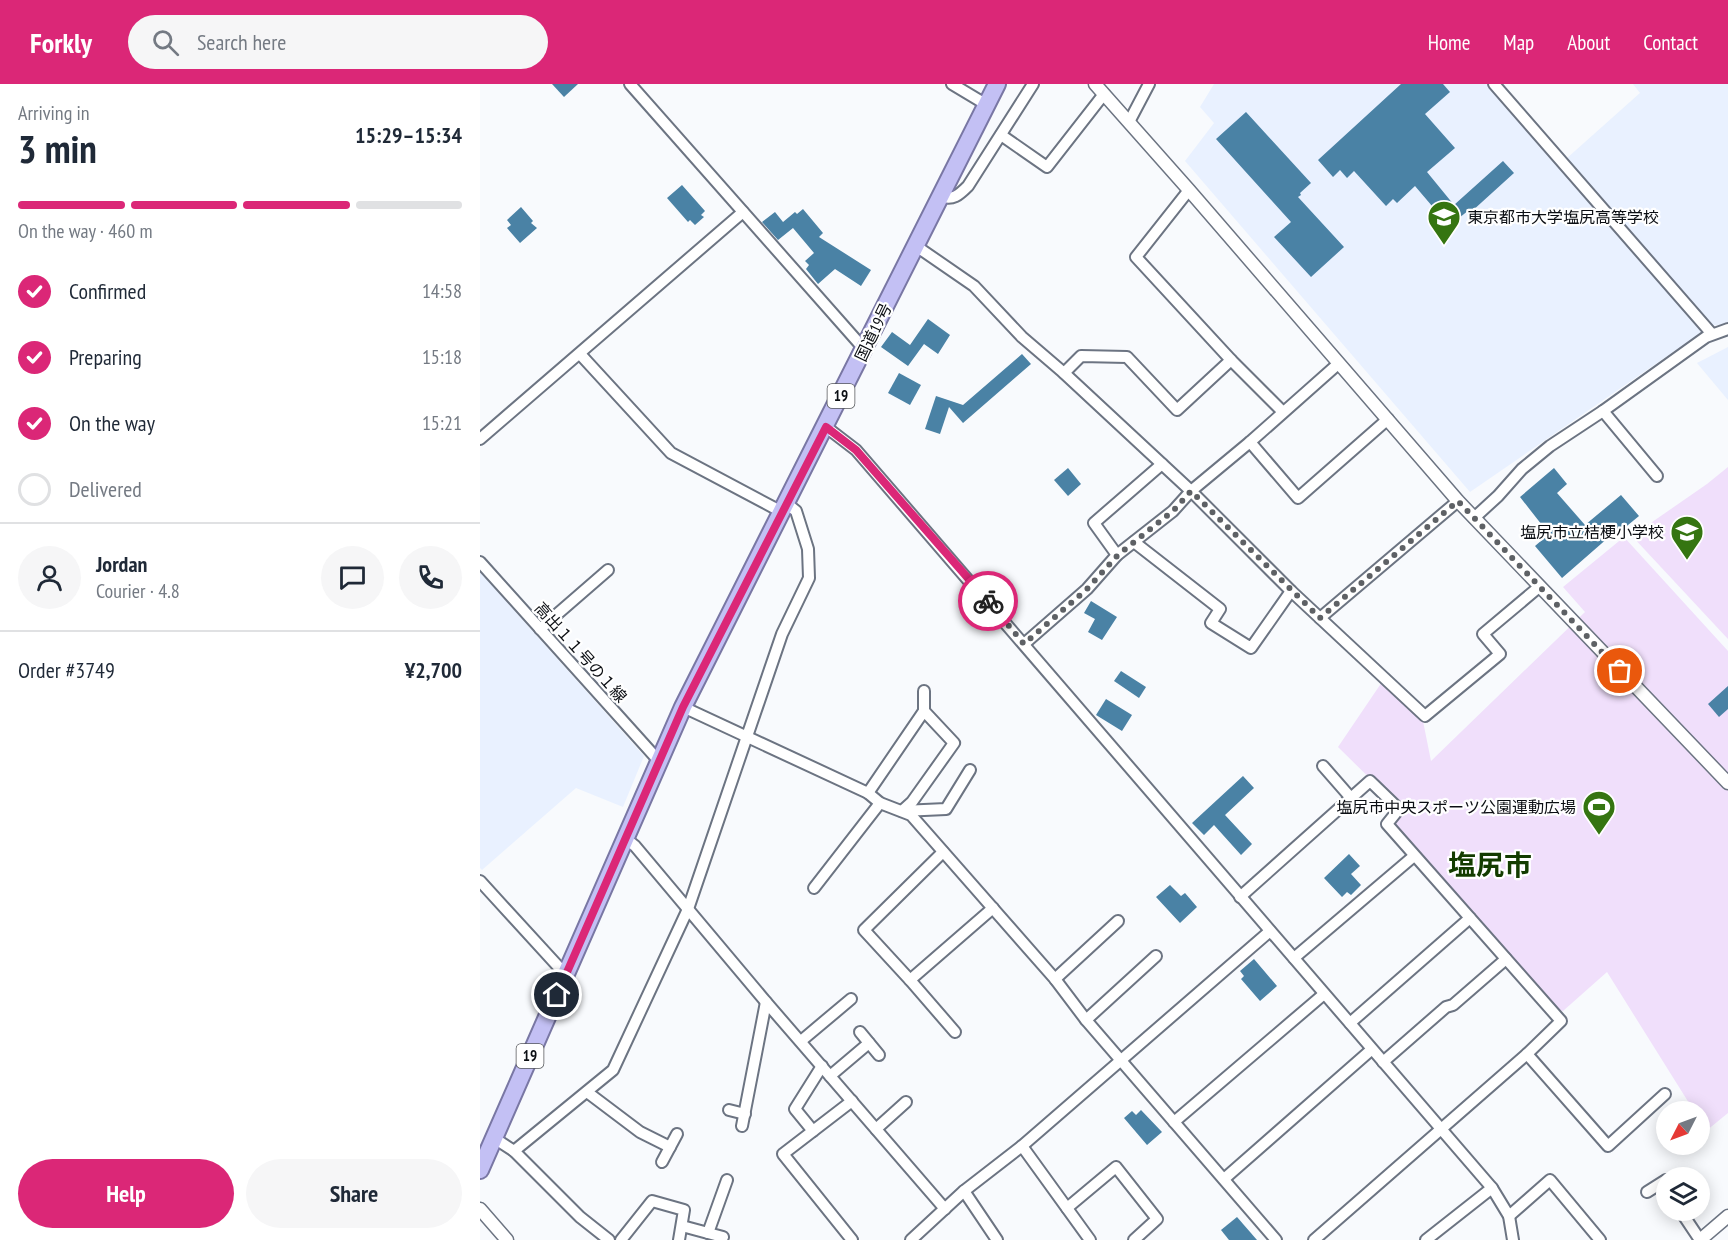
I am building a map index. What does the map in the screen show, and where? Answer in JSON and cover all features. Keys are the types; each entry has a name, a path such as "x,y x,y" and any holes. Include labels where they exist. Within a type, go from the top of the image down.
{"highway":[{"name":"国道19号","path":"480,1170 683,707 865,350 997,84"}],"street":[{"path":"630,84 865,350"},
{"path":"952,84 987,105"},
{"path":"940,196 949,199 959,195 968,186 1033,84"},
{"path":"1095,84 1458,501 1728,783"},
{"path":"1129,122 1149,84"},
{"path":"1494,84 1712,334"},
{"path":"1001,135 1047,168 1104,94"},
{"path":"1189,190 1136,257 1231,360 1283,412"},
{"path":"480,439 743,212"},
{"path":"916,246 974,286 1022,337 1191,491 1291,591 1425,716 1500,654 1483,634 1539,587"},
{"path":"1474,518 1522,469 1569,432 1603,411 1712,334 1728,329"},
{"path":"514,1151 613,1070 688,909 782,634 809,578 808,549 796,511 784,508 671,453 580,354"},
{"path":"1064,373 1081,356 1127,357 1177,410 1231,360"},
{"path":"1024,644 1087,589 1118,555 1173,511 1191,491 1251,442 1338,364"},
{"path":"1603,411 1657,476"},
{"path":"1251,442 1298,498 1388,419"},
{"path":"826,427 856,450 1492,1188 1509,1215 1513,1240"},
{"path":"1118,555 1094,523 1162,464"},
{"path":"1320,618 1458,501"},
{"path":"1134,542 1220,609 1211,623 1251,648 1291,591"},
{"name":"高出１１号の１線","path":"480,562 659,761"},
{"path":"540,629 608,570"},
{"path":"868,793 924,711 924,691"},
{"path":"683,707 868,793 880,803 911,815 1055,979 1086,1020 1276,1240"},
{"path":"902,811 912,802 954,743 924,711"},
{"path":"1323,766 1351,798"},
{"path":"902,811 946,808 970,770"},
{"path":"1240,897 1370,782 1399,809 1387,824 1561,1021 1527,1054 1314,1240"},
{"path":"814,888 880,803"},
{"path":"625,838 635,846 945,1209"},
{"path":"943,852 864,930 955,1032"},
{"path":"1294,958 1414,856"},
{"path":"480,881 566,975"},
{"path":"910,980 993,908"},
{"path":"1350,1023 1470,918"},
{"path":"1055,979 1118,921"},
{"path":"911,1240 964,1191 1022,1146 1270,931"},
{"path":"1086,1020 1156,956"},
{"path":"1383,1062 1506,959"},
{"path":"1174,1122 1324,994"},
{"path":"801,1041 851,999"},
{"path":"742,1126 766,1002"},
{"path":"860,1032 879,1055"},
{"path":"830,1076 869,1043"},
{"path":"1224,1179 1371,1050"},
{"path":"1527,1054 1608,1146 1665,1094"},
{"path":"813,1131 795,1109 822,1066"},
{"path":"587,1092 640,1132 670,1147"},
{"path":"852,1101 783,1154 852,1240"},
{"path":"876,1129 906,1102"},
{"path":"729,1110 745,1114"},
{"path":"662,1162 677,1134"},
{"path":"494,1138 514,1151 579,1217 609,1240"},
{"path":"1022,1146 1090,1240"},
{"path":"1067,1208 1116,1167 1157,1219 1134,1240"},
{"path":"708,1233 727,1180"},
{"path":"1509,1215 1550,1180 1600,1240"},
{"path":"1647,1192 1656,1187"},
{"path":"1426,1240 1492,1188"},
{"path":"964,1191 997,1240"},
{"path":"621,1240 652,1201 684,1209 679,1240"},
{"path":"480,1209 507,1240"},
{"path":"1687,1221 1700,1240 1728,1216"},
{"path":"682,1226 723,1237"}],"shaded area":[{"name":"東京都市大学塩尻高等学校","path":"1214,84 1488,84 1702,328 1702,332 1470,492 1185,161 1214,123 1200,107"},
{"path":"1633,84 1728,84 1728,324 1710,326 1566,159 1640,93"},
{"path":"1728,347 1728,400 1697,363"},
{"name":"塩尻市立桔梗小学校","path":"1728,467 1728,639 1632,536"},
{"path":"1624,537 1728,651 1728,1113 1710,1128 1710,1101 1688,1101 1607,972 1563,1011 1555,1009 1393,827 1404,812 1338,747 1382,682 1423,721 1431,761 1585,612 1563,587"},
{"path":"480,572 644,756 623,807 576,788 482,870 480,868"}],"building":[{"path":"552,84 578,84 564,97"},
{"path":"1401,84 1443,84 1450,92 1425,114 1455,148 1427,172 1454,205 1503,161 1514,173 1471,212 1469,210 1449,226 1415,186 1397,203 1393,199 1386,206 1354,171 1347,178 1340,170 1333,177 1318,160"},
{"path":"1246,112 1311,183 1298,197 1344,247 1311,277 1274,237 1291,222 1216,139"},
{"path":"682,185 705,211 701,215 704,217 695,225 690,220 688,222 667,198"},
{"path":"521,207 537,228 520,243 507,228 511,225 507,220"},
{"path":"803,209 823,233 819,237 871,270 861,286 835,269 818,284 806,269 809,265 805,261 814,253 793,228 778,240 762,222 775,212 783,222 795,212 797,214"},
{"path":"928,319 950,335 938,354 924,344 908,366 881,347 892,332 910,345"},
{"path":"1022,354 1031,364 963,423 949,407 940,434 925,429 936,396 963,405"},
{"path":"899,373 921,385 910,405 888,393"},
{"path":"1068,468 1081,484 1068,496 1054,480"},
{"path":"1554,468 1567,484 1557,493 1585,525 1621,495 1639,516 1611,539 1609,537 1562,578 1535,546 1549,534 1520,497"},
{"path":"1091,601 1117,617 1102,640 1088,632 1095,619 1084,613"},
{"path":"1121,671 1146,687 1139,698 1114,681"},
{"path":"1728,686 1728,709 1719,717 1708,704"},
{"path":"1106,699 1132,715 1122,731 1096,715"},
{"path":"1243,776 1254,788 1225,815 1252,844 1241,855 1214,825 1204,835 1192,823"},
{"path":"1349,854 1360,866 1351,874 1361,885 1351,895 1347,892 1342,897 1324,878"},
{"path":"1170,885 1181,896 1185,893 1197,907 1180,923 1156,897"},
{"path":"1254,959 1277,986 1260,1001 1241,979 1244,976 1240,971"},
{"path":"1141,1110 1162,1132 1147,1145 1124,1118 1132,1111 1136,1115"},
{"path":"1237,1217 1257,1240 1229,1240 1221,1230"}],"way so far":[{"path":"988,601 1024,644 1087,589 1118,555 1173,511 1191,491 1320,618 1458,501 1620,671"}],"place":[{"name":"東京都市大学塩尻高等学校","path":"1444,246"},
{"name":"塩尻市立桔梗小学校","path":"1687,561"},
{"name":"塩尻市中央スポーツ公園運動広場","path":"1599,836"}],"district":[{"name":"塩尻市","path":"1490,865"}],"route":[{"path":"557,995 683,707 826,427 856,450 988,601"}]}
